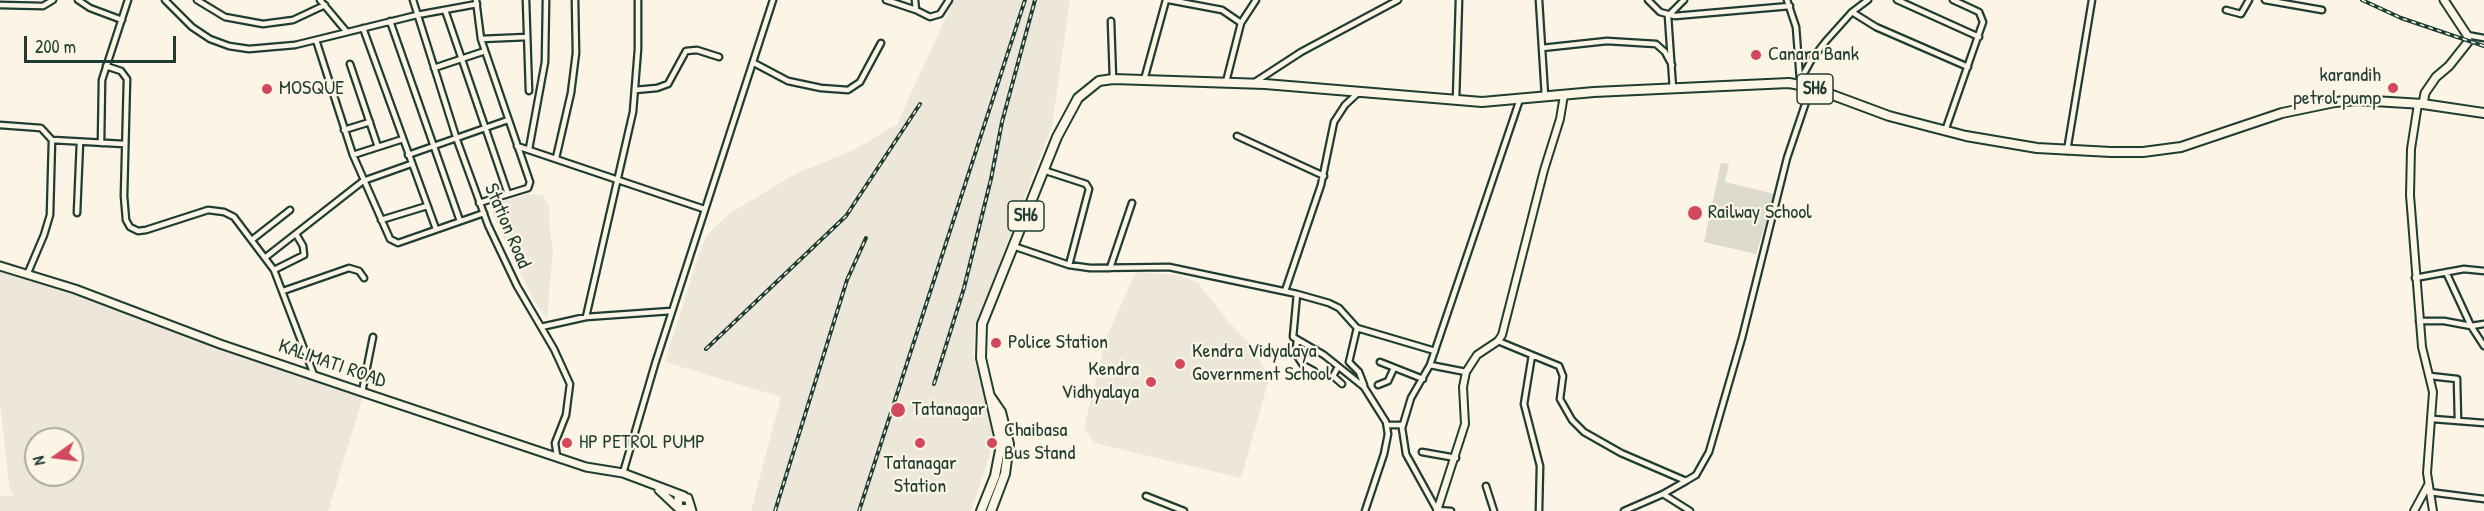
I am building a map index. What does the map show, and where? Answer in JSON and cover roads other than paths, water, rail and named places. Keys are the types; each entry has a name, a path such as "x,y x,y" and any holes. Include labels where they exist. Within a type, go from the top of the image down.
{"main road":[{"path":"2421,104 2425,93 2436,77 2466,47 2467,34 2444,0"},
{"name":"SH6","path":"981,511 995,476 1001,445 981,358 982,324 1043,170 1078,98 1098,81 1113,79 1253,83 1482,102 1761,82 1799,82 1889,116 1945,131 1997,143 2067,151 2164,150 2204,140 2282,113 2335,102 2357,100 2421,104 2484,113"},
{"name":"KALIMATI ROAD","path":"0,266 75,289 220,344 362,392 586,467 623,473 655,487 684,496"},
{"name":"SH6","path":"990,395 1000,412 1009,444 1005,474 991,511"},
{"name":"KALIMATI ROAD","path":"655,487 677,507"},
{"path":"684,496 689,499 690,509 683,510 677,507 678,498 684,496"}],"street":[{"path":"0,5 44,6 53,0"},
{"path":"78,0 90,9 122,20"},
{"path":"101,143 101,96 105,66 128,0"},
{"path":"165,0 192,27 210,39 229,46 271,49 477,2 484,51 530,185 480,203"},
{"path":"197,0 225,18 263,24 293,20 325,5"},
{"path":"320,0 346,32"},
{"name":"Station Road","path":"414,0 457,140 503,260 570,384 566,416 555,443 557,456"},
{"path":"526,0 529,91"},
{"path":"529,149 545,62 546,0"},
{"path":"556,159 571,93 576,53 575,0"},
{"path":"586,316 618,179 635,90 638,0"},
{"path":"623,473 671,311 773,0"},
{"path":"886,0 936,16 945,9 949,0"},
{"path":"915,0 916,10"},
{"path":"1144,80 1167,0 1222,10 1241,23"},
{"path":"1226,82 1241,23 1256,0"},
{"path":"1253,83 1301,52 1398,0"},
{"path":"1456,100 1460,0"},
{"path":"1539,0 1545,97"},
{"path":"1648,0 1668,16 1790,6"},
{"path":"1673,89 1668,16 1684,0"},
{"path":"1787,0 1797,35 1799,82"},
{"path":"1799,82 1812,58 1852,12 1868,0"},
{"path":"1897,0 1979,38"},
{"path":"1945,131 1983,22 1979,12 1953,0"},
{"path":"2067,151 2092,0"},
{"path":"2226,10 2241,14 2249,0"},
{"path":"2265,0 2322,10"},
{"path":"445,10 508,194"},
{"path":"1852,12 1876,27 1968,67"},
{"path":"390,21 460,221"},
{"path":"1111,21 1113,79"},
{"path":"363,28 436,229"},
{"path":"2467,34 2484,38"},
{"path":"481,39 527,37"},
{"path":"316,40 353,155 393,243 484,213"},
{"path":"1542,48 1607,41 1656,44 1665,52 1672,65"},
{"path":"754,63 788,81 821,88 848,90 860,82 880,44"},
{"path":"635,90 657,88 669,84 686,51 697,50 718,57"},
{"path":"434,68 484,51"},
{"path":"350,63 378,147"},
{"path":"105,66 121,71 127,79 124,210 130,227 138,231 146,230 200,212 215,210 234,217 253,239 274,270 314,375"},
{"path":"1624,511 1686,481 1704,465 1742,338 1787,158 1811,87"},
{"path":"1286,291 1324,176 1334,122 1345,105 1360,92"},
{"path":"1437,511 1456,458 1465,424 1463,387 1466,372 1477,355 1498,342 1560,119 1564,95"},
{"path":"1437,511 1406,454 1402,436 1403,425 1411,398 1430,365 1520,99"},
{"path":"2421,104 2409,168 2419,321 2433,392 2429,488 2433,511"},
{"path":"408,155 457,140 508,120"},
{"path":"344,130 370,122"},
{"path":"0,125 41,128 52,141 50,215 27,275"},
{"path":"1237,136 1324,176"},
{"path":"353,155 402,139"},
{"path":"52,141 124,144"},
{"path":"77,213 80,142"},
{"path":"517,146 704,209"},
{"path":"266,257 363,181 411,164"},
{"path":"1043,170 1086,184 1089,189 1069,265"},
{"path":"1110,268 1132,203"},
{"path":"381,220 427,206"},
{"path":"253,239 290,210"},
{"path":"274,270 304,255 303,246 296,234"},
{"path":"1013,246 1069,265 1110,268 1169,267 1286,291 1339,308 1357,328 1435,351"},
{"path":"283,291 350,268 359,271 364,278"},
{"path":"2415,278 2464,269 2484,271"},
{"path":"2446,272 2471,326 2484,346"},
{"path":"1297,294 1292,333 1297,341 1364,387 1382,412 1387,425 1384,454 1365,511"},
{"path":"541,327 555,321 586,316 671,311"},
{"path":"2419,321 2444,321 2471,326 2484,324"},
{"path":"1357,328 1349,362 1359,372 1364,387"},
{"path":"362,392 373,337"},
{"path":"1297,341 1295,353 1303,365 1314,370"},
{"path":"1498,342 1559,366 1563,376 1560,399 1572,420 1584,432 1621,453 1686,481"},
{"path":"1532,355 1524,404 1525,416 1540,466 1539,511"},
{"path":"1380,362 1423,379"},
{"path":"1430,365 1466,372"},
{"path":"1338,367 1333,376 1342,384"},
{"path":"1378,385 1388,381 1394,368"},
{"path":"2430,376 2457,379 2458,421"},
{"path":"2433,419 2484,423"},
{"path":"1387,425 1403,425"},
{"path":"1422,452 1456,458"},
{"path":"1486,486 1494,511"},
{"path":"2429,488 2484,499"},
{"path":"2415,511 2429,488"},
{"path":"1663,494 1690,511"},
{"path":"1146,496 1184,511"},
{"path":"1437,511 1450,511"}],"railway":[{"path":"859,511 1025,0"},
{"path":"934,384 964,288 991,179 1002,122 1035,0"},
{"path":"2362,0 2401,18 2484,46"},
{"path":"706,349 846,216 920,104"},
{"path":"775,511 847,280 866,238"}],"place":[{"name":"Canara Bank","path":"1756,55"},
{"name":"karandih petrol pump","path":"2393,88"},
{"name":"MOSQUE","path":"267,89"},
{"name":"Railway School","path":"1695,213"},
{"name":"Police Station","path":"996,343"},
{"name":"Kendra Vidyalaya Government School","path":"1180,364"},
{"name":"Kendra Vidhyalaya","path":"1151,382"},
{"name":"Tatanagar","path":"898,410"},
{"name":"HP PETROL PUMP","path":"567,443"},
{"name":"Tatanagar Station","path":"920,443"},
{"name":"Chaibasa Bus Stand","path":"992,443"}]}
